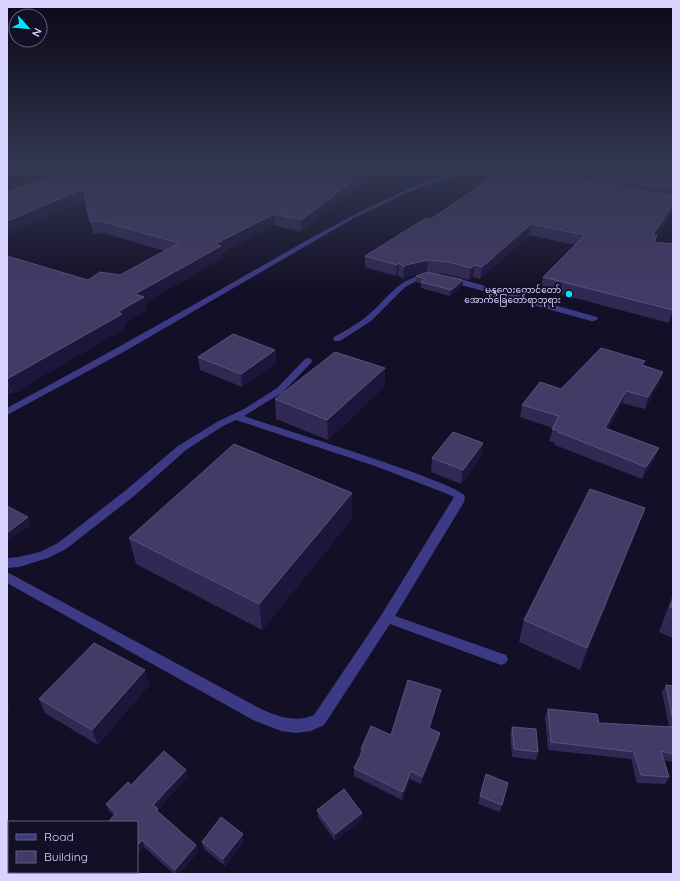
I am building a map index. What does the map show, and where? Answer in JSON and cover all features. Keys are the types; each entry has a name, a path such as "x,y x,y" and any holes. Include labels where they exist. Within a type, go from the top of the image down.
{"street":[{"path":"7,412 163,326 369,208"},
{"path":"337,339 368,319 410,280 420,276 435,276"},
{"path":"443,278 594,319"},
{"path":"7,563 19,562 44,555 62,546 130,493 182,448 220,424 236,417 280,390 308,361"},
{"path":"7,577 258,715 276,722 298,727 309,725 319,720 387,618 458,502 460,496 449,490 379,464 236,417"},
{"path":"387,618 501,659"}],"building":[{"path":"7,208 38,208 7,221"},
{"path":"87,208 317,208 301,220 274,214 215,244 221,246 135,294 144,297 118,312 122,314 7,379 7,256 88,280 100,272 120,275 179,243 100,221 90,222"},
{"path":"447,208 670,208 653,235 657,236 653,242 673,244 673,310 543,277 585,235 531,224 482,267 475,265 471,268 448,262 428,260 406,265 404,267 399,263 397,265 365,256 426,218 431,219"},
{"path":"428,272 463,280 451,290 421,282 425,279 416,276"},
{"path":"233,334 275,350 241,374 198,357"},
{"path":"601,348 645,361 642,365 663,372 648,397 626,391 605,428 659,448 646,467 552,429 559,416 522,405 540,382 561,389"},
{"path":"335,352 385,368 327,420 275,399"},
{"path":"453,432 483,443 463,470 432,458"},
{"path":"234,444 352,493 259,604 129,538"},
{"path":"590,489 645,508 587,648 524,620"},
{"path":"7,506 28,517 7,533"},
{"path":"673,599 673,608 670,607"},
{"path":"94,643 145,670 92,730 39,699"},
{"path":"408,680 441,690 429,728 440,733 422,777 411,771 403,792 354,768 363,750 361,749 371,726 391,735"},
{"path":"666,685 673,686 673,721"},
{"path":"548,709 597,714 599,723 673,727 673,754 661,751 669,777 641,775 634,752 551,742"},
{"path":"512,727 536,729 538,752 514,749"},
{"path":"164,751 186,770 153,805 158,809 156,810 196,845 175,870 142,840 138,845 138,821 109,821 116,813 106,804 128,782 131,785"},
{"path":"486,774 508,783 502,805 480,796"},
{"path":"344,789 362,813 335,834 317,810"},
{"path":"221,817 243,834 223,859 202,842"}],"place":[{"name":"မန္တ‌လေးတောင်တော် အောက်ခြေတော်ရာဘုရား‌","path":"569,294"}]}
